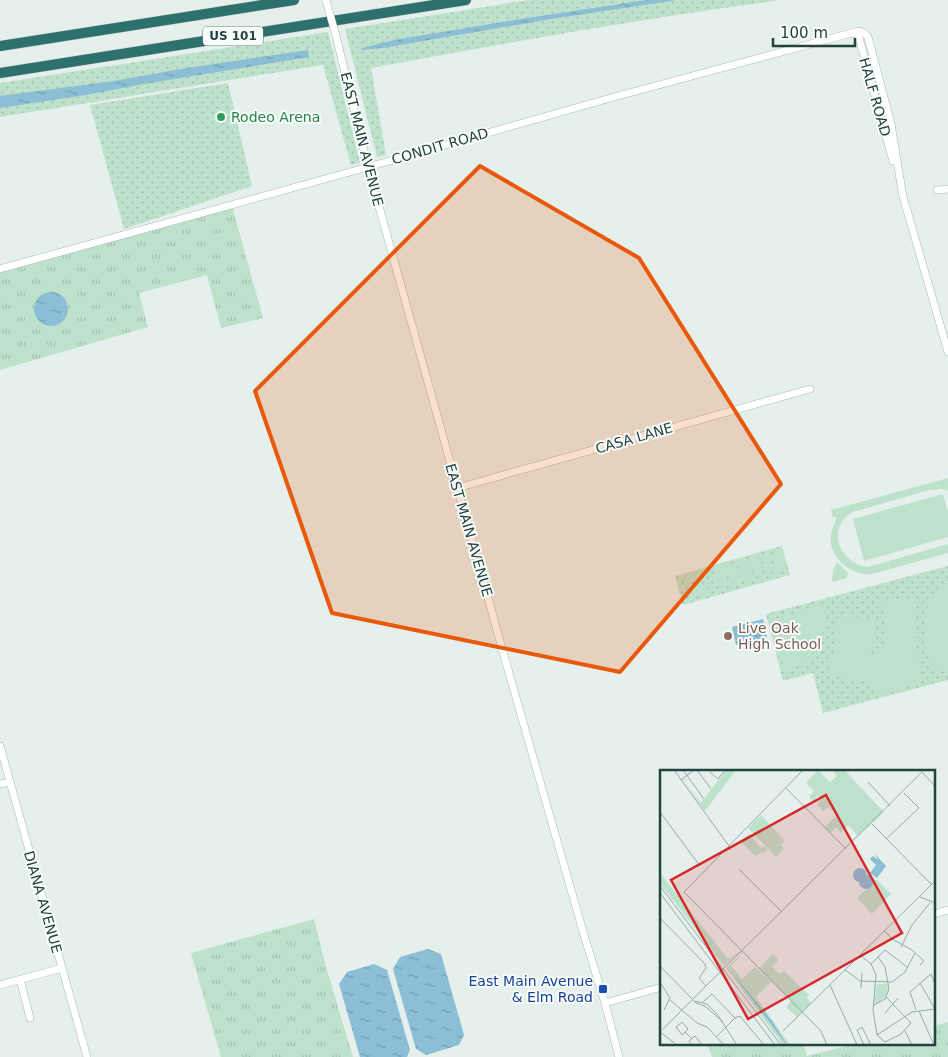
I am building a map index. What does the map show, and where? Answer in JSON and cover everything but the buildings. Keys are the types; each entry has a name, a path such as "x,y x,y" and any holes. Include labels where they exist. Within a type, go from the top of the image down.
{"highway":[{"name":"US 101","path":"0,46 294,0"},
{"name":"US 101","path":"0,73 466,0"}],"street":[{"name":"EAST MAIN AVENUE","path":"326,0 368,167 619,1057"},
{"name":"CONDIT ROAD","path":"0,269 368,167 614,96 852,32"},
{"name":"HALF ROAD","path":"852,32 857,34 859,38 948,352"},
{"path":"936,190 948,189"},
{"name":"CASA LANE","path":"457,488 810,389"},
{"name":"DIANA AVENUE","path":"0,746 4,772 10,782 87,1057"},
{"path":"0,784 10,782"},
{"path":"0,985 62,968"},
{"path":"20,979 30,1018"},
{"path":"605,1003 660,988"}],"highlighted area":[{"path":"480,166 639,258 781,484 620,672 332,613 255,391"}],"green space":[{"path":"529,0 780,0 626,23 371,68 386,155 377,157 345,29"},
{"path":"328,32 360,163 351,165 323,65 0,117 0,83"},
{"path":"228,83 252,186 124,229 90,105"},
{"path":"232,206 263,318 221,328 207,275 139,293 148,327 0,370 0,270"},
{"path":"948,478 948,491 943,489 929,490 853,512 839,526 838,535 839,544 849,559 868,567 948,544 948,553 868,574 858,573 847,568 838,559 831,543 837,517 833,517 831,510"},
{"path":"943,494 948,513 948,537 864,561 853,519"},
{"path":"782,546 790,575 683,605 675,576"},
{"path":"783,549 787,569 777,571 773,552"},
{"path":"770,554 774,572 766,574 761,556"},
{"path":"758,556 763,575 754,577 749,559"},
{"path":"746,560 751,578 742,581 737,562"},
{"path":"837,562 848,573 847,578 832,582 833,570"},
{"path":"735,563 740,582 731,584 726,566"},
{"path":"723,566 729,585 720,588 714,568"},
{"path":"948,566 948,680 823,713 813,673 783,681 766,614"},
{"path":"704,570 706,578 686,583 684,574"},
{"path":"948,580 948,670 936,673 936,670 931,668 926,643 925,620 931,599"},
{"path":"706,583 709,592 690,598 687,588"},
{"path":"913,597 918,642 916,643 922,680 920,684 874,695 869,678 868,681 830,676 838,616 875,621 871,659 887,641 882,601"},
{"path":"822,604 825,614 824,630 815,650 800,665 785,671 772,623 775,619"},
{"path":"314,919 326,967 353,1057 221,1057 191,953"},
{"path":"948,1022 948,1057 712,1057 707,1044 803,1044 807,1056 854,1044 936,1044 936,1023 937,1025"}],"water":[{"path":"646,0 677,0 361,50 362,48 394,40"},
{"path":"308,50 309,57 0,108 0,96 114,81"},
{"path":"51,292 58,293 63,297 67,302 67,316 63,321 58,325 51,326 44,325 39,321 35,316 34,309 35,302 39,297 44,293"},
{"path":"763,619 767,637 736,645 732,627"},
{"path":"428,949 441,954 464,1035 459,1045 426,1055 416,1049 393,969 400,957"},
{"path":"374,964 387,970 410,1050 407,1057 360,1057 339,984 347,972"}],"place":[{"name":"Rodeo Arena","path":"221,117"},
{"name":"Live Oak High School","path":"728,636"},
{"name":"East Main Avenue & Elm Road","path":"603,989"}]}
